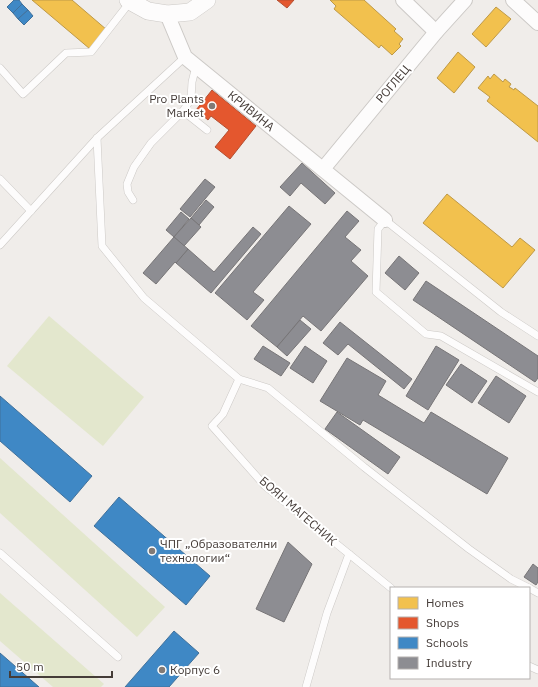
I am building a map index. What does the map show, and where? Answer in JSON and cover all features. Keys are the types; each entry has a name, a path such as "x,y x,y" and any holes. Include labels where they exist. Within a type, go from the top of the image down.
{"street":[{"path":"130,1 148,11 167,14 190,12 207,0"},
{"path":"403,0 436,32"},
{"name":"РОГЛЕЦ","path":"322,169 436,32 466,0"},
{"path":"513,0 538,23"},
{"name":"КРИВИНА","path":"167,14 185,57 385,220"}],"lane":[{"path":"0,68 23,94 66,53 91,52 130,1"},
{"path":"0,245 97,138 185,57"},
{"path":"133,200 128,192 127,184 134,167 151,143 183,111 191,99 192,82 196,66"},
{"path":"183,111 207,130"},
{"path":"97,138 102,246 144,298 239,379 268,388 469,549 510,579 527,587"},
{"path":"0,179 31,211"},
{"path":"538,336 501,312 385,220 378,229 376,292 426,334 441,336 538,392"},
{"name":"БОЯН МАГЕСНИК","path":"239,379 223,414 212,426 265,486 390,587"},
{"path":"0,553 118,657"},
{"path":"306,687 327,613 349,554"}],"green space":[{"path":"49,316 144,397 103,446 7,366"},
{"path":"0,458 165,607 137,637 0,513"},
{"path":"0,593 104,684 101,687 53,687 0,641"}],"building: Homes":[{"path":"32,0 72,0 107,30 90,49"},
{"path":"330,0 364,0 396,29 394,31 403,39 399,44 401,46 392,55 381,45 379,48 334,9 336,6"},
{"path":"496,7 511,19 486,47 472,34"},
{"path":"458,52 475,67 454,93 437,78"},
{"path":"494,74 503,82 505,79 511,84 509,87 514,90 515,88 538,106 538,142 487,101 490,97 478,88 488,76 490,79"},
{"path":"447,194 512,247 520,238 535,250 503,288 423,223"}],"building: Shops":[{"path":"277,0 294,0 287,8"},
{"path":"212,90 256,126 230,159 215,147 229,130 211,116 208,120 196,110"}],"building: Schools":[{"path":"14,0 19,0 22,4 13,13 7,7"},
{"path":"22,4 28,10 18,19 13,13"},
{"path":"28,10 33,16 24,25 18,19"},
{"path":"0,396 92,476 70,502 0,441"},
{"path":"119,497 210,576 186,605 94,526"},
{"name":"Корпус 6","path":"174,631 199,653 169,687 125,687"},
{"path":"0,653 39,687 0,687"}],"building: Industry":[{"path":"302,163 335,193 325,204 301,183 290,196 280,187"},
{"path":"205,179 215,187 190,217 180,209"},
{"path":"206,200 214,207 199,225 191,218"},
{"path":"289,206 311,224 253,292 264,300 247,320 215,293"},
{"path":"347,211 359,221 345,237 361,250 351,261 368,276 321,331 303,316 277,347 251,326"},
{"path":"181,212 189,219 174,237 166,230"},
{"path":"191,218 201,227 184,246 174,237"},
{"path":"253,227 261,234 211,293 176,263 188,249 214,272"},
{"path":"174,237 188,249 156,284 143,273"},
{"path":"399,256 419,273 405,290 385,273"},
{"path":"426,281 538,356 538,378 535,382 413,300"},
{"path":"300,320 311,329 287,356 277,347"},
{"path":"340,322 412,379 404,389 348,344 338,355 323,343"},
{"path":"263,346 290,363 281,376 254,359"},
{"path":"305,346 327,361 313,383 290,368"},
{"path":"436,346 459,360 428,410 406,396"},
{"path":"347,358 386,381 378,395 424,423 431,412 508,458 487,494 363,420 360,425 320,401"},
{"path":"461,364 487,381 472,403 446,385"},
{"path":"496,376 526,396 509,423 478,403"},
{"path":"337,412 400,457 388,474 325,429"},
{"path":"288,542 312,564 284,622 256,609"},
{"path":"533,564 538,568 538,582 536,585 524,577"}],"place":[{"name":"Pro Plants Market","path":"212,106"},
{"name":"ЧПГ „Образователни технологии“","path":"152,551"},
{"name":"Корпус 6","path":"162,670"}]}
